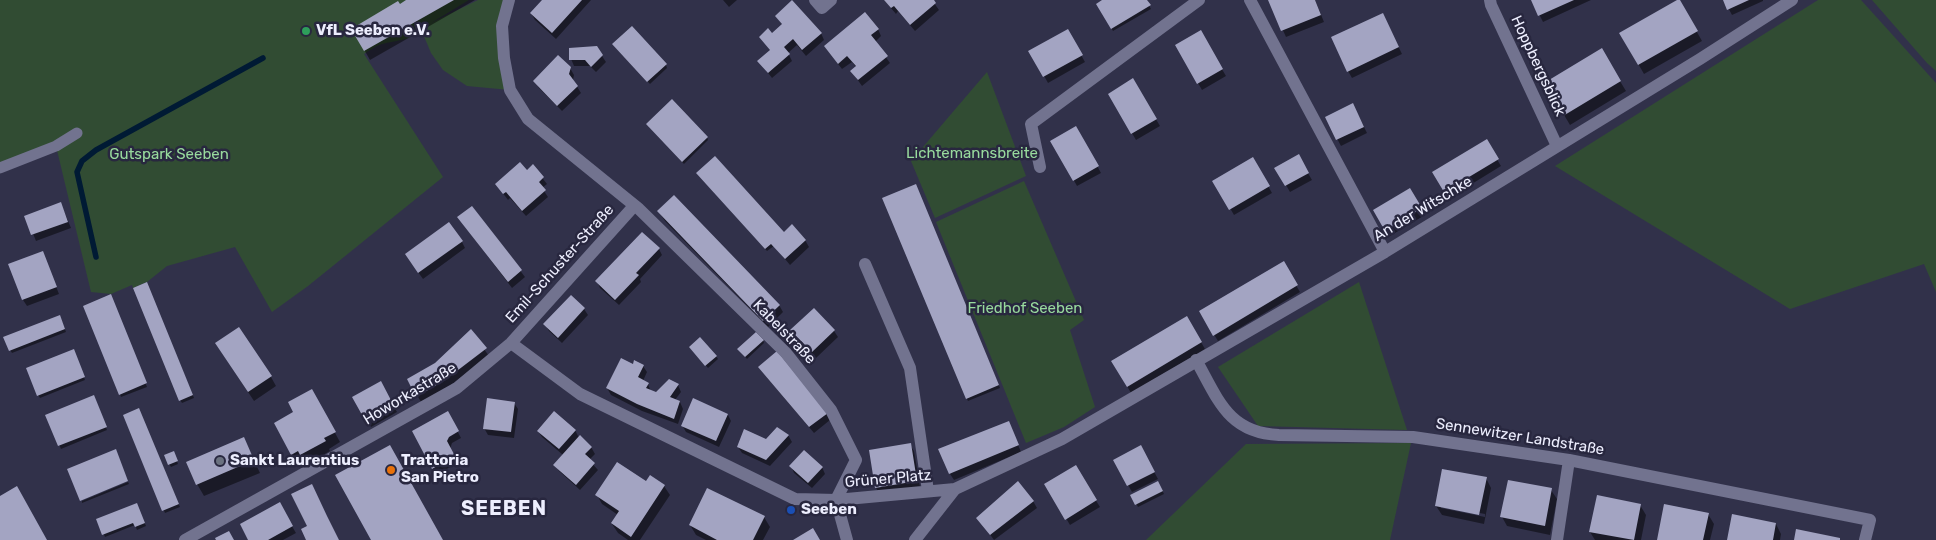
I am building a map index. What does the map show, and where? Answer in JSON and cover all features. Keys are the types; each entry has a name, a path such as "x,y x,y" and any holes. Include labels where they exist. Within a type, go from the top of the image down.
{"street":[{"name":"Emil-Schuster-Straße","path":"509,0 502,26 504,58 510,90 528,119 636,207 511,343"},
{"path":"815,0 822,8 831,0"},
{"path":"1040,167 1032,124 1199,0"},
{"path":"1250,0 1385,252"},
{"name":"Hoppbergsblick","path":"1490,0 1491,6 1558,146"},
{"name":"An der Witschke","path":"1066,437 1385,252 1700,60 1792,0"},
{"name":"Kabelstraße","path":"636,207 786,354 830,410 856,460 836,500"},
{"path":"865,264 910,368 928,492"},
{"path":"511,343 580,394 795,499 836,500"},
{"name":"Howorkastraße","path":"185,540 457,388 511,343"},
{"name":"Sennewitzer Landstraße","path":"1196,360 1231,418 1240,425 1257,432 1278,435 1413,436 1569,460 1870,520 1866,540"},
{"name":"Grüner Platz","path":"847,540 836,500 955,489 1066,437"},
{"path":"1557,540 1569,460"},
{"name":"Grüner Platz","path":"915,540 955,489"}],"lane":[{"path":"0,168 56,146 77,132"}],"green space":[{"name":"Gutspark Seeben","path":"0,0 469,0 431,23 478,0 509,0 502,28 510,90 467,86 443,70 431,53 421,29 407,38 377,46 364,54 443,177 308,286 272,312 235,247 167,266 147,282 133,288 132,285 111,294 91,292 56,146 0,168"},
{"path":"1818,0 1861,0 1936,83 1936,292 1924,264 1790,309 1555,166"},
{"path":"1872,0 1936,0 1936,71 1927,63"},
{"name":"Lichtemannsbreite","path":"987,72 1026,176 935,218 911,161"},
{"name":"Friedhof Seeben","path":"1024,181 1084,320 1070,330 1095,407 1064,427 1026,443 936,222"},
{"path":"1359,282 1407,430 1258,426 1218,367"},
{"path":"1411,443 1390,540 1146,540 1246,444"}],"building":[{"path":"406,0 454,0 364,51 351,29 398,1 400,4"},
{"path":"542,0 582,0 552,33 530,13"},
{"path":"792,0 822,33 802,50 793,39 784,47 790,54 768,73 757,61 770,50 759,37 768,28 772,33 782,24 775,16"},
{"path":"884,0 934,0 936,3 910,25 894,6 891,8"},
{"path":"1102,0 1147,0 1151,5 1111,29 1096,4"},
{"path":"1268,0 1315,0 1321,15 1281,31"},
{"path":"1531,0 1574,0 1538,16"},
{"path":"1680,0 1698,31 1638,65 1619,33"},
{"path":"1723,0 1749,0 1727,10"},
{"path":"865,12 879,29 871,35 888,56 858,80 850,71 856,66 847,56 838,64 824,46"},
{"path":"1383,13 1399,47 1347,72 1331,37"},
{"path":"632,26 667,64 647,82 612,44"},
{"path":"1068,29 1083,55 1043,77 1028,51"},
{"path":"1201,30 1223,69 1197,84 1175,45"},
{"path":"597,46 603,55 591,67 585,60 569,60 569,48"},
{"path":"1602,48 1621,81 1563,116 1544,83"},
{"path":"558,55 571,67 569,74 578,86 557,106 533,81"},
{"path":"1133,78 1157,119 1131,134 1108,94"},
{"path":"672,99 708,137 682,162 646,124"},
{"path":"1353,103 1364,127 1336,140 1325,117"},
{"path":"1076,126 1099,166 1073,181 1050,141"},
{"path":"1487,139 1499,159 1444,192 1432,172"},
{"path":"1299,154 1309,173 1285,186 1274,168"},
{"path":"715,156 784,232 792,224 806,240 785,259 771,244 765,249 696,173"},
{"path":"1253,157 1270,186 1229,210 1212,181"},
{"path":"520,162 527,170 533,164 544,177 539,182 546,190 522,211 506,192 503,194 495,184"},
{"path":"916,184 999,385 966,399 882,198"},
{"path":"1410,188 1422,208 1385,231 1373,210"},
{"path":"674,195 780,305 763,321 657,211"},
{"path":"61,202 68,222 31,235 24,216"},
{"path":"472,206 522,270 508,282 457,217"},
{"path":"449,222 463,241 418,273 405,254"},
{"path":"642,232 660,248 636,273 639,275 615,300 595,281"},
{"path":"43,251 57,287 22,300 8,264"},
{"path":"1284,261 1298,285 1213,336 1199,311"},
{"path":"147,282 193,395 179,401 133,288"},
{"path":"111,294 147,383 119,395 83,306"},
{"path":"571,295 585,308 558,338 543,324"},
{"path":"814,308 835,330 812,352 790,330"},
{"path":"60,315 65,329 9,351 3,337"},
{"path":"1187,316 1202,342 1127,387 1111,361"},
{"path":"239,327 272,376 248,392 215,343"},
{"path":"471,329 487,348 445,380 416,397 407,379 435,363"},
{"path":"756,332 764,340 745,357 737,349"},
{"path":"700,337 717,356 705,366 689,347"},
{"path":"74,349 85,377 37,396 26,368"},
{"path":"777,351 828,413 809,427 758,367"},
{"path":"621,358 633,364 634,360 644,365 638,377 649,383 646,388 656,392 669,379 679,384 670,397 680,401 674,419 637,404 606,388"},
{"path":"381,381 394,406 366,422 352,397"},
{"path":"312,389 336,432 324,438 326,441 300,455 298,451 291,455 274,423 293,412 288,402"},
{"path":"94,395 107,427 58,446 45,415"},
{"path":"487,398 515,402 511,432 483,429"},
{"path":"693,398 728,414 716,441 681,426"},
{"path":"139,408 179,504 162,511 123,415"},
{"path":"448,411 459,431 449,437 447,441 455,456 432,469 412,431"},
{"path":"554,411 576,430 559,449 537,431"},
{"path":"1009,421 1019,445 949,474 938,449"},
{"path":"777,427 789,435 766,460 737,447 744,429 766,439"},
{"path":"580,435 592,447 585,454 595,463 576,485 553,465"},
{"name":"Sankt Laurentius","path":"244,437 254,460 196,485 186,462"},
{"path":"911,443 917,481 875,488 869,450"},
{"path":"390,445 443,540 371,540 335,475"},
{"path":"1141,445 1155,472 1127,486 1113,460"},
{"path":"116,449 128,481 80,501 67,469"},
{"path":"804,450 823,467 808,483 789,466"},
{"path":"174,451 178,461 168,465 164,455"},
{"path":"617,462 646,481 650,475 665,485 631,537 611,523 619,511 595,495"},
{"path":"1076,465 1097,500 1065,520 1044,484"},
{"path":"1442,469 1487,477 1479,515 1435,506"},
{"path":"1508,480 1552,488 1545,526 1500,517"},
{"path":"1018,481 1034,501 990,535 976,518"},
{"path":"1158,481 1163,491 1135,505 1130,495"},
{"path":"312,484 339,540 306,540 301,529 307,526 291,494"},
{"path":"17,486 47,540 0,540 0,496"},
{"path":"707,488 765,516 753,540 717,540 689,525"},
{"path":"1597,495 1641,504 1634,540 1589,532"},
{"path":"280,502 293,526 268,540 248,540 240,524"},
{"path":"137,503 145,523 135,527 133,523 102,535 96,519"},
{"path":"1664,504 1709,513 1703,540 1657,540"},
{"path":"1732,514 1776,523 1773,540 1727,540"},
{"path":"813,528 820,540 793,540"},
{"path":"1796,529 1840,538 1840,540 1794,540"},
{"path":"229,531 234,540 216,540 215,538"}],"waterway":[{"path":"96,257 77,172 82,161 96,150 263,58"}],"place":[{"name":"VfL Seeben e.V.","path":"306,31"},
{"name":"Sankt Laurentius","path":"220,461"},
{"name":"Trattoria San Pietro","path":"391,470"},
{"name":"Seeben","path":"791,510"}],"district":[{"name":"SEEBEN","path":"504,509"}]}
